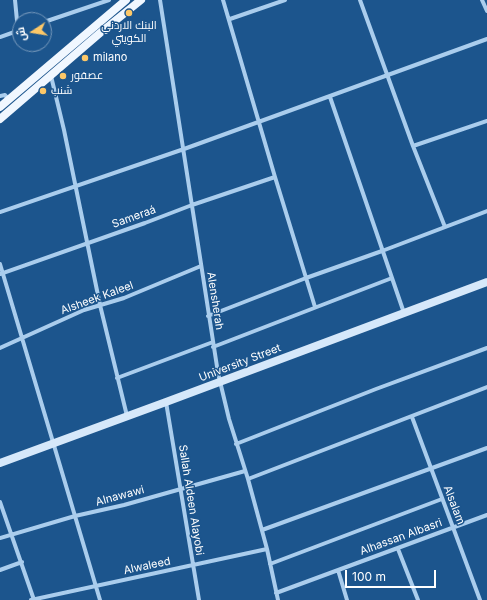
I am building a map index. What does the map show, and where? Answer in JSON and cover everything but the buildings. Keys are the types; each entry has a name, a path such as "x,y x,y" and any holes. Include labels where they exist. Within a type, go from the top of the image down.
{"main road":[{"path":"0,107 4,98 126,0"},
{"path":"0,120 100,33 141,0"},
{"name":"University Street","path":"0,463 487,282"}],"street":[{"path":"14,0 16,12"},
{"path":"52,19 109,0"},
{"name":"Alensherah","path":"160,0 219,382 262,530 278,600"},
{"path":"224,0 275,177 316,307"},
{"path":"230,19 285,0"},
{"path":"360,0 445,227"},
{"path":"482,0 487,11"},
{"path":"0,37 12,33"},
{"path":"0,212 75,185 184,149 487,39"},
{"path":"51,76 64,130 100,305 127,417"},
{"path":"330,97 404,313"},
{"path":"414,146 487,120"},
{"name":"Sameraá","path":"1,274 192,205 275,177"},
{"path":"208,316 487,211"},
{"path":"0,264 1,274 54,443 100,600"},
{"name":"Alsheek Kaleel","path":"0,348 77,313 124,298 201,266"},
{"path":"117,378 316,307 392,278"},
{"path":"236,444 376,389 487,348"},
{"path":"248,479 487,387"},
{"name":"Sallah Aldeen Alayobi","path":"166,402 199,600"},
{"name":"Alsalam","path":"412,417 430,469 480,600"},
{"path":"262,530 487,448"},
{"name":"Alnawawi","path":"0,538 75,516 124,505 180,488 245,471"},
{"path":"270,564 442,499"},
{"path":"0,502 22,562 33,600"},
{"name":"Alhassan Albasri","path":"276,593 487,515"},
{"name":"Alwaleed","path":"33,600 267,549"},
{"path":"398,549 418,600"},
{"path":"0,570 22,562"},
{"path":"338,570 347,600"}],"place":[{"name":"البنك الاردني الكويتي","path":"129,13"},
{"name":"milano","path":"85,58"},
{"name":"عصفور","path":"63,76"},
{"name":"شنب","path":"43,91"}]}
